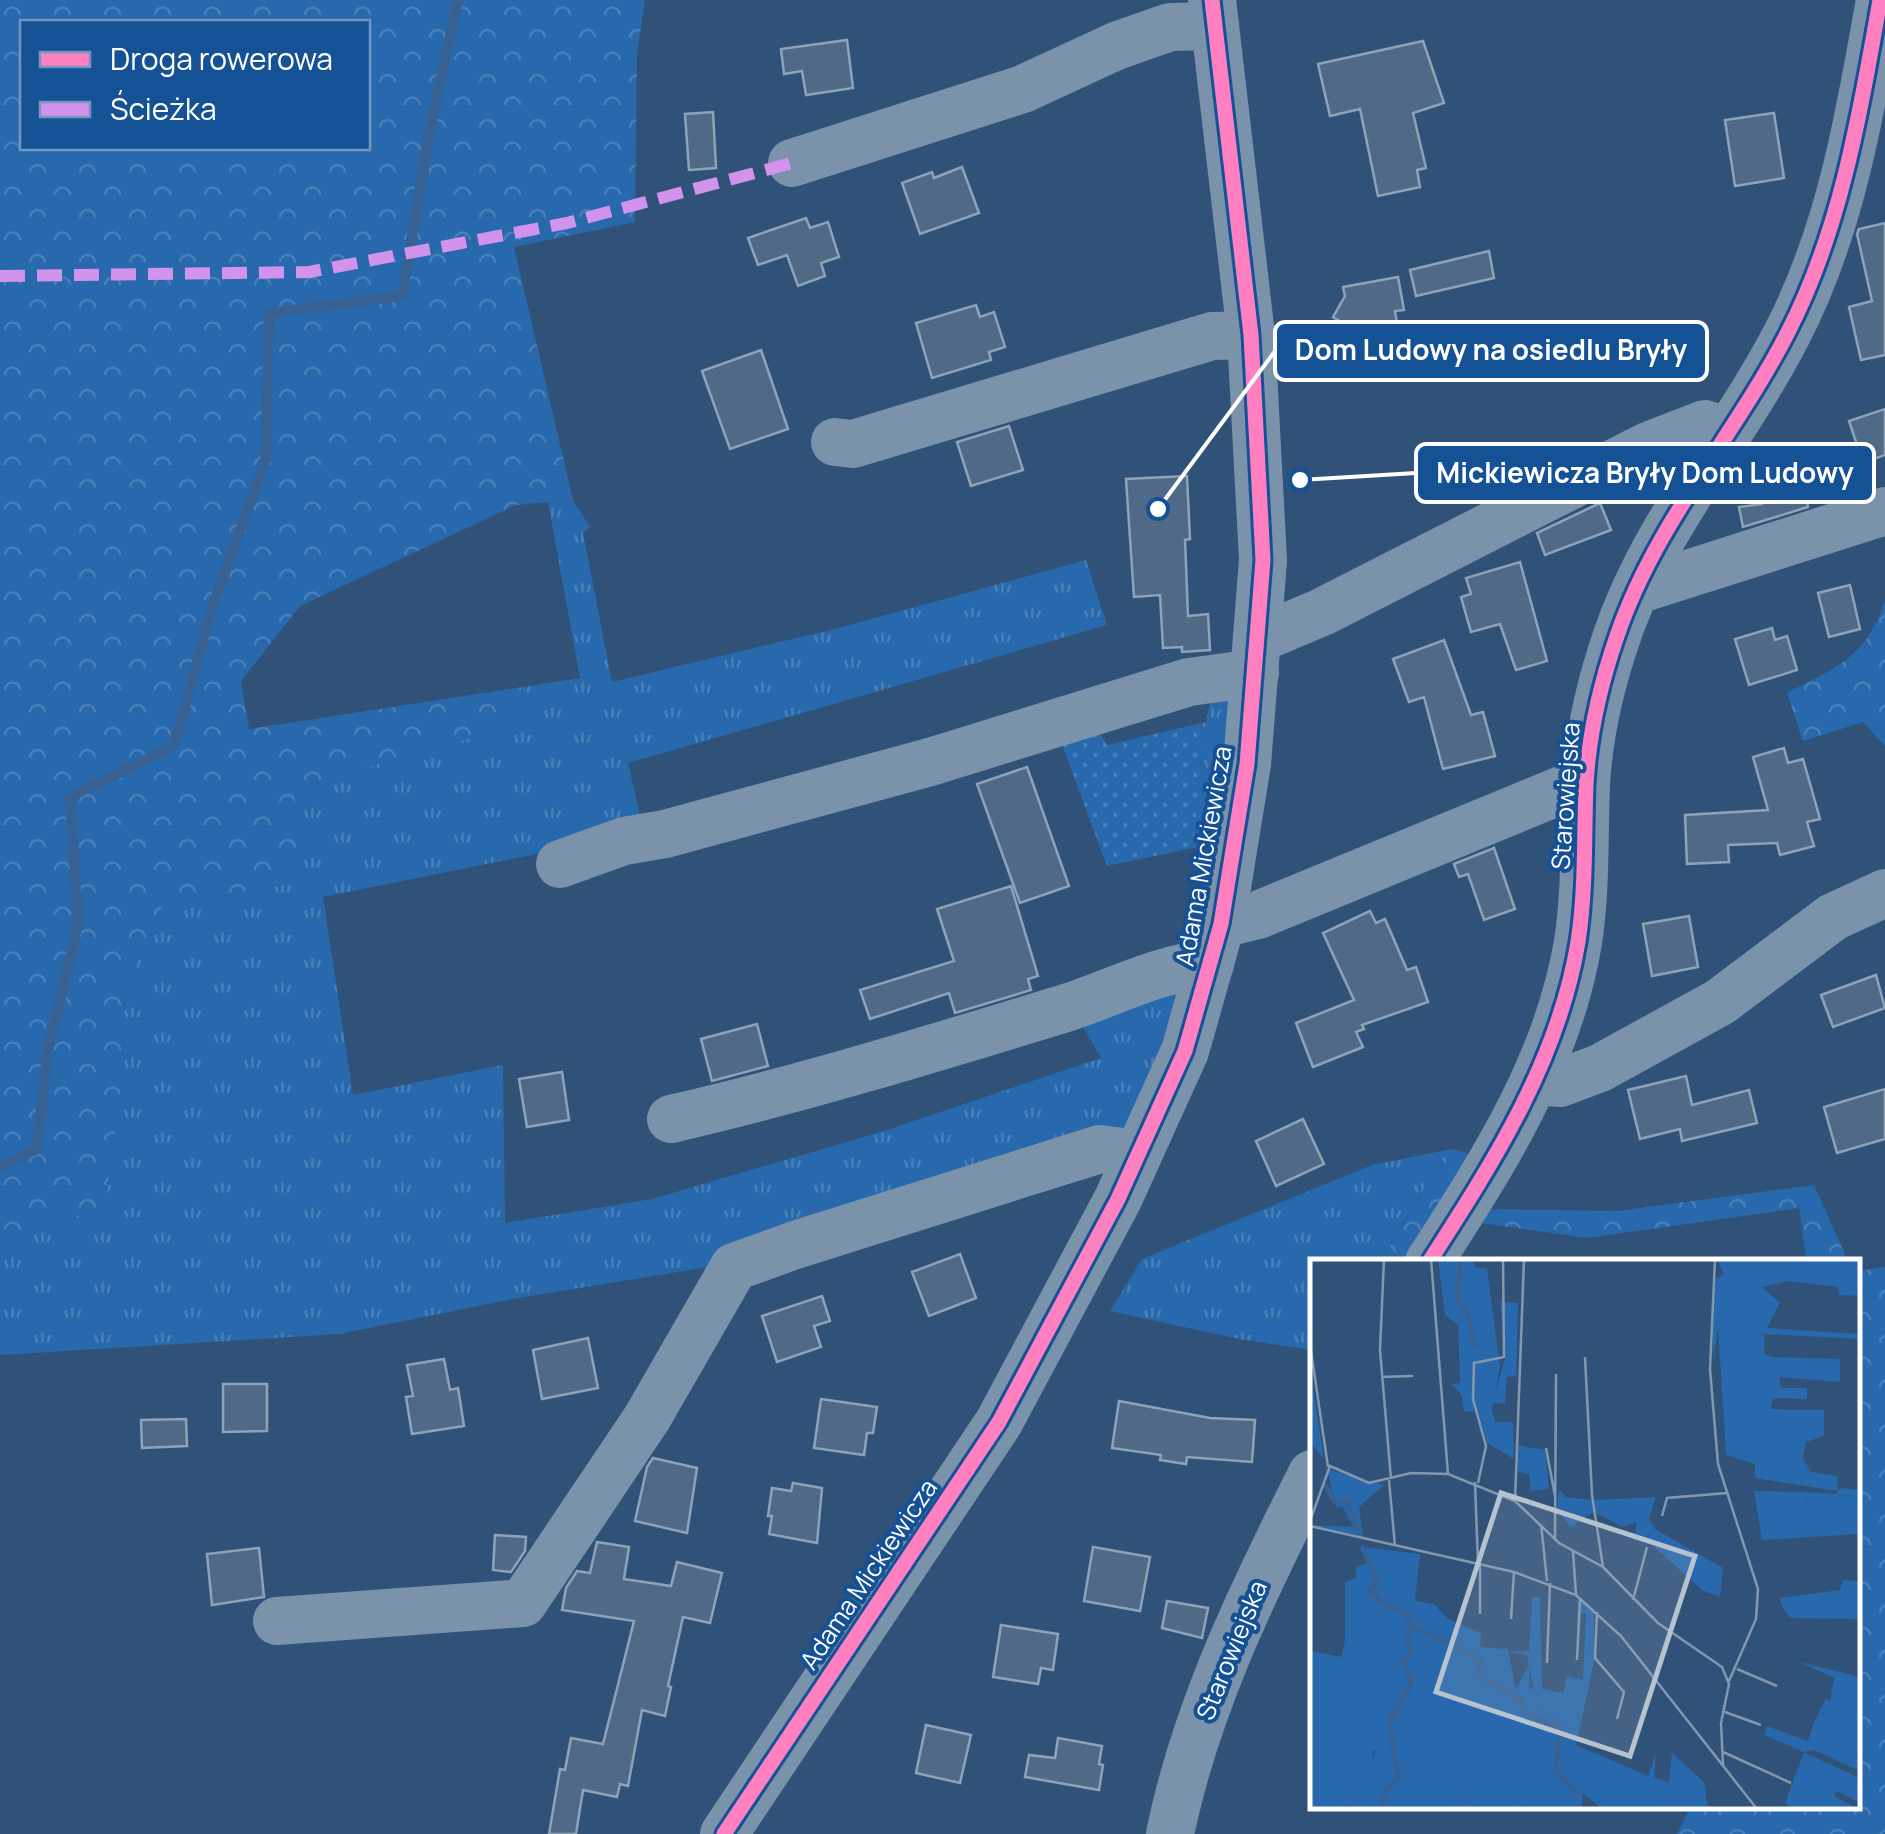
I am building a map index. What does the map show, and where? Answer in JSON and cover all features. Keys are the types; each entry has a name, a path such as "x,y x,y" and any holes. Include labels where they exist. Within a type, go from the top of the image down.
{"street":[{"name":"Starowiejska","path":"1431,1259 1486,1172 1536,1081 1552,1041 1578,944 1586,780 1600,693 1617,634 1674,514 1788,333 1869,145 1880,0"},
{"path":"792,163 1023,89 1116,46 1216,7"},
{"name":"Adama Mickiewicza","path":"724,1834 999,1422 1118,1199 1185,1052 1215,944 1248,764 1263,560 1251,334 1216,7"},
{"path":"835,442 854,444 1212,336 1251,334"},
{"path":"560,864 624,841 665,834 930,762 1190,682 1257,656 1322,612 1648,446 1706,424 1728,431"},
{"path":"1636,590 1885,511"},
{"path":"670,1119 753,1100 1072,1007 1175,967 1258,915 1586,780"},
{"path":"1536,1081 1560,1083 1618,1058 1720,1002 1833,918 1885,893"},
{"path":"276,1621 523,1603 647,1418 734,1267 1100,1149 1138,1154"},
{"name":"Starowiejska","path":"1170,1834 1187,1761 1206,1705 1260,1576 1310,1478"}],"green space":[{"path":"0,0 645,0 637,54 635,222 514,247 573,500 516,505 300,606 241,681 249,729 523,687 527,722 294,788 298,882 162,907 125,983 123,1070 105,1209 0,1235"},
{"path":"573,500 590,527 583,533 612,682 835,629 1086,560 1107,625 628,763 643,828 596,842 323,897 353,1095 503,1065 505,1223 652,1199 881,1132 1101,1058 1074,1011 1187,972 1142,1104 1128,1129 708,1267 518,1298 339,1334 0,1355 0,1235 105,1208 123,1070 125,983 162,907 298,882 293,788 526,722 523,687 580,678 548,502"},
{"path":"1885,601 1885,746 1863,722 1803,741 1787,693 1848,659 1868,636"},
{"path":"1213,688 1237,695 1217,843 1200,850 1193,848"},
{"path":"1206,722 1193,848 1107,866 1058,734 1094,723 1107,745"},
{"path":"1447,1150 1381,1259 1310,1259 1310,1350 1110,1311 1142,1259 1372,1165"},
{"path":"1447,1150 1481,1157 1416,1259 1382,1259"},
{"path":"1814,1185 1847,1259 1780,1259 1806,1257 1799,1208 1587,1238 1481,1223 1487,1209 1617,1211"},
{"path":"1885,1267 1885,1834 1677,1834 1689,1809 1860,1809 1860,1271"}],"building":[{"path":"847,40 853,88 806,95 802,71 784,74 781,49"},
{"path":"1423,41 1444,103 1413,113 1426,168 1417,170 1420,187 1378,196 1360,109 1330,116 1318,64"},
{"path":"713,112 716,168 689,170 685,114"},
{"path":"1774,113 1784,178 1735,186 1725,120"},
{"path":"962,167 979,213 920,234 902,183 932,172 934,178"},
{"path":"806,218 810,228 828,222 839,257 821,263 825,276 798,286 787,255 758,265 748,238"},
{"path":"1885,223 1885,355 1861,360 1849,307 1872,301 1857,234 1859,229"},
{"path":"1489,251 1494,278 1416,296 1410,270"},
{"path":"1398,277 1404,310 1395,311 1398,330 1353,338 1351,328 1333,317 1345,296 1343,287"},
{"path":"976,305 980,317 994,312 1005,347 989,352 991,360 932,378 916,323"},
{"path":"761,350 788,429 730,449 702,371"},
{"path":"1885,409 1885,455 1863,463 1849,421"},
{"path":"1009,426 1023,470 971,486 957,442"},
{"path":"1805,449 1810,480 1804,481 1808,507 1743,527 1739,507 1762,504 1754,456"},
{"path":"1187,476 1188,616 1208,614 1210,650 1182,652 1182,647 1163,648 1160,595 1134,597 1126,479"},
{"path":"1600,503 1611,530 1545,555 1537,533"},
{"path":"1520,562 1547,661 1516,670 1500,624 1471,632 1461,597 1471,594 1466,578"},
{"path":"1850,585 1860,629 1829,637 1818,593"},
{"path":"1772,628 1775,640 1787,636 1797,670 1749,685 1735,639"},
{"path":"1444,640 1471,715 1483,712 1495,756 1443,769 1424,697 1409,702 1393,659"},
{"path":"1784,748 1788,763 1803,759 1820,819 1807,822 1814,846 1780,855 1777,843 1728,845 1729,862 1687,864 1685,815 1768,810 1753,757"},
{"path":"1027,767 1069,886 1020,903 977,784"},
{"path":"1494,848 1515,909 1484,920 1468,874 1459,877 1454,864"},
{"path":"1011,886 1038,976 1028,979 1031,990 955,1013 949,993 870,1019 860,990 954,961 937,909"},
{"path":"1370,911 1376,923 1385,919 1407,970 1416,967 1428,1002 1362,1025 1364,1029 1356,1032 1363,1047 1313,1067 1296,1023 1354,1000 1323,933"},
{"path":"1689,916 1698,967 1652,976 1643,924"},
{"path":"1876,975 1885,1008 1833,1027 1821,995"},
{"path":"757,1024 768,1066 712,1081 701,1039"},
{"path":"562,1072 569,1120 527,1127 519,1079"},
{"path":"1686,1076 1692,1105 1749,1090 1757,1123 1682,1141 1680,1129 1640,1139 1628,1090"},
{"path":"1885,1089 1885,1139 1837,1153 1824,1107"},
{"path":"1303,1119 1324,1164 1276,1186 1256,1141"},
{"path":"960,1254 976,1298 929,1316 912,1272"},
{"path":"822,1296 830,1321 814,1326 821,1347 777,1362 762,1316"},
{"path":"588,1338 598,1388 542,1399 533,1350"},
{"path":"444,1359 450,1390 458,1388 464,1426 412,1434 406,1397 413,1396 407,1365"},
{"path":"223,1384 267,1384 267,1431 223,1432"},
{"path":"821,1399 877,1407 864,1455 814,1448"},
{"path":"1119,1401 1210,1418 1255,1420 1252,1462 1187,1457 1186,1464 1160,1460 1161,1455 1112,1448"},
{"path":"186,1419 187,1446 142,1448 141,1420"},
{"path":"653,1458 697,1468 687,1533 635,1521 647,1467"},
{"path":"793,1483 822,1488 817,1543 769,1534 772,1488 791,1491"},
{"path":"495,1535 526,1537 525,1551 511,1572 493,1570"},
{"path":"597,1542 629,1547 624,1579 671,1586 677,1562 722,1573 710,1623 683,1617 665,1716 642,1710 628,1786 620,1784 617,1797 583,1790 576,1834 549,1834 560,1769 565,1770 571,1738 603,1744 634,1621 562,1610 566,1588 577,1571 590,1573"},
{"path":"1093,1547 1150,1557 1140,1611 1084,1601"},
{"path":"259,1548 264,1597 212,1605 207,1554"},
{"path":"1167,1601 1208,1608 1202,1638 1162,1628"},
{"path":"1001,1625 1058,1634 1053,1670 1041,1668 1038,1684 993,1677"},
{"path":"926,1725 971,1735 960,1783 916,1773"},
{"path":"1058,1738 1102,1746 1099,1790 1025,1777 1029,1755 1055,1758"}],"waterway":[{"path":"0,1167 37,1149 47,1054 78,925 70,797 174,746 211,611 266,458 269,313 402,296 429,134 458,0"}],"marked path":[{"path":"0,276 309,272 567,223 792,163"}],"cycle path":[{"path":"724,1834 999,1422 1118,1199 1185,1051 1221,924 1247,764 1263,560 1251,335 1212,0"},
{"path":"1431,1259 1520,1109 1555,1028 1578,942 1588,765 1611,654 1652,556 1766,372 1806,294 1846,170 1880,0"}],"place":[{"name":"Mickiewicza Bryły Dom Ludowy","path":"1300,480"},
{"name":"Dom Ludowy na osiedlu Bryły","path":"1158,509"}]}
